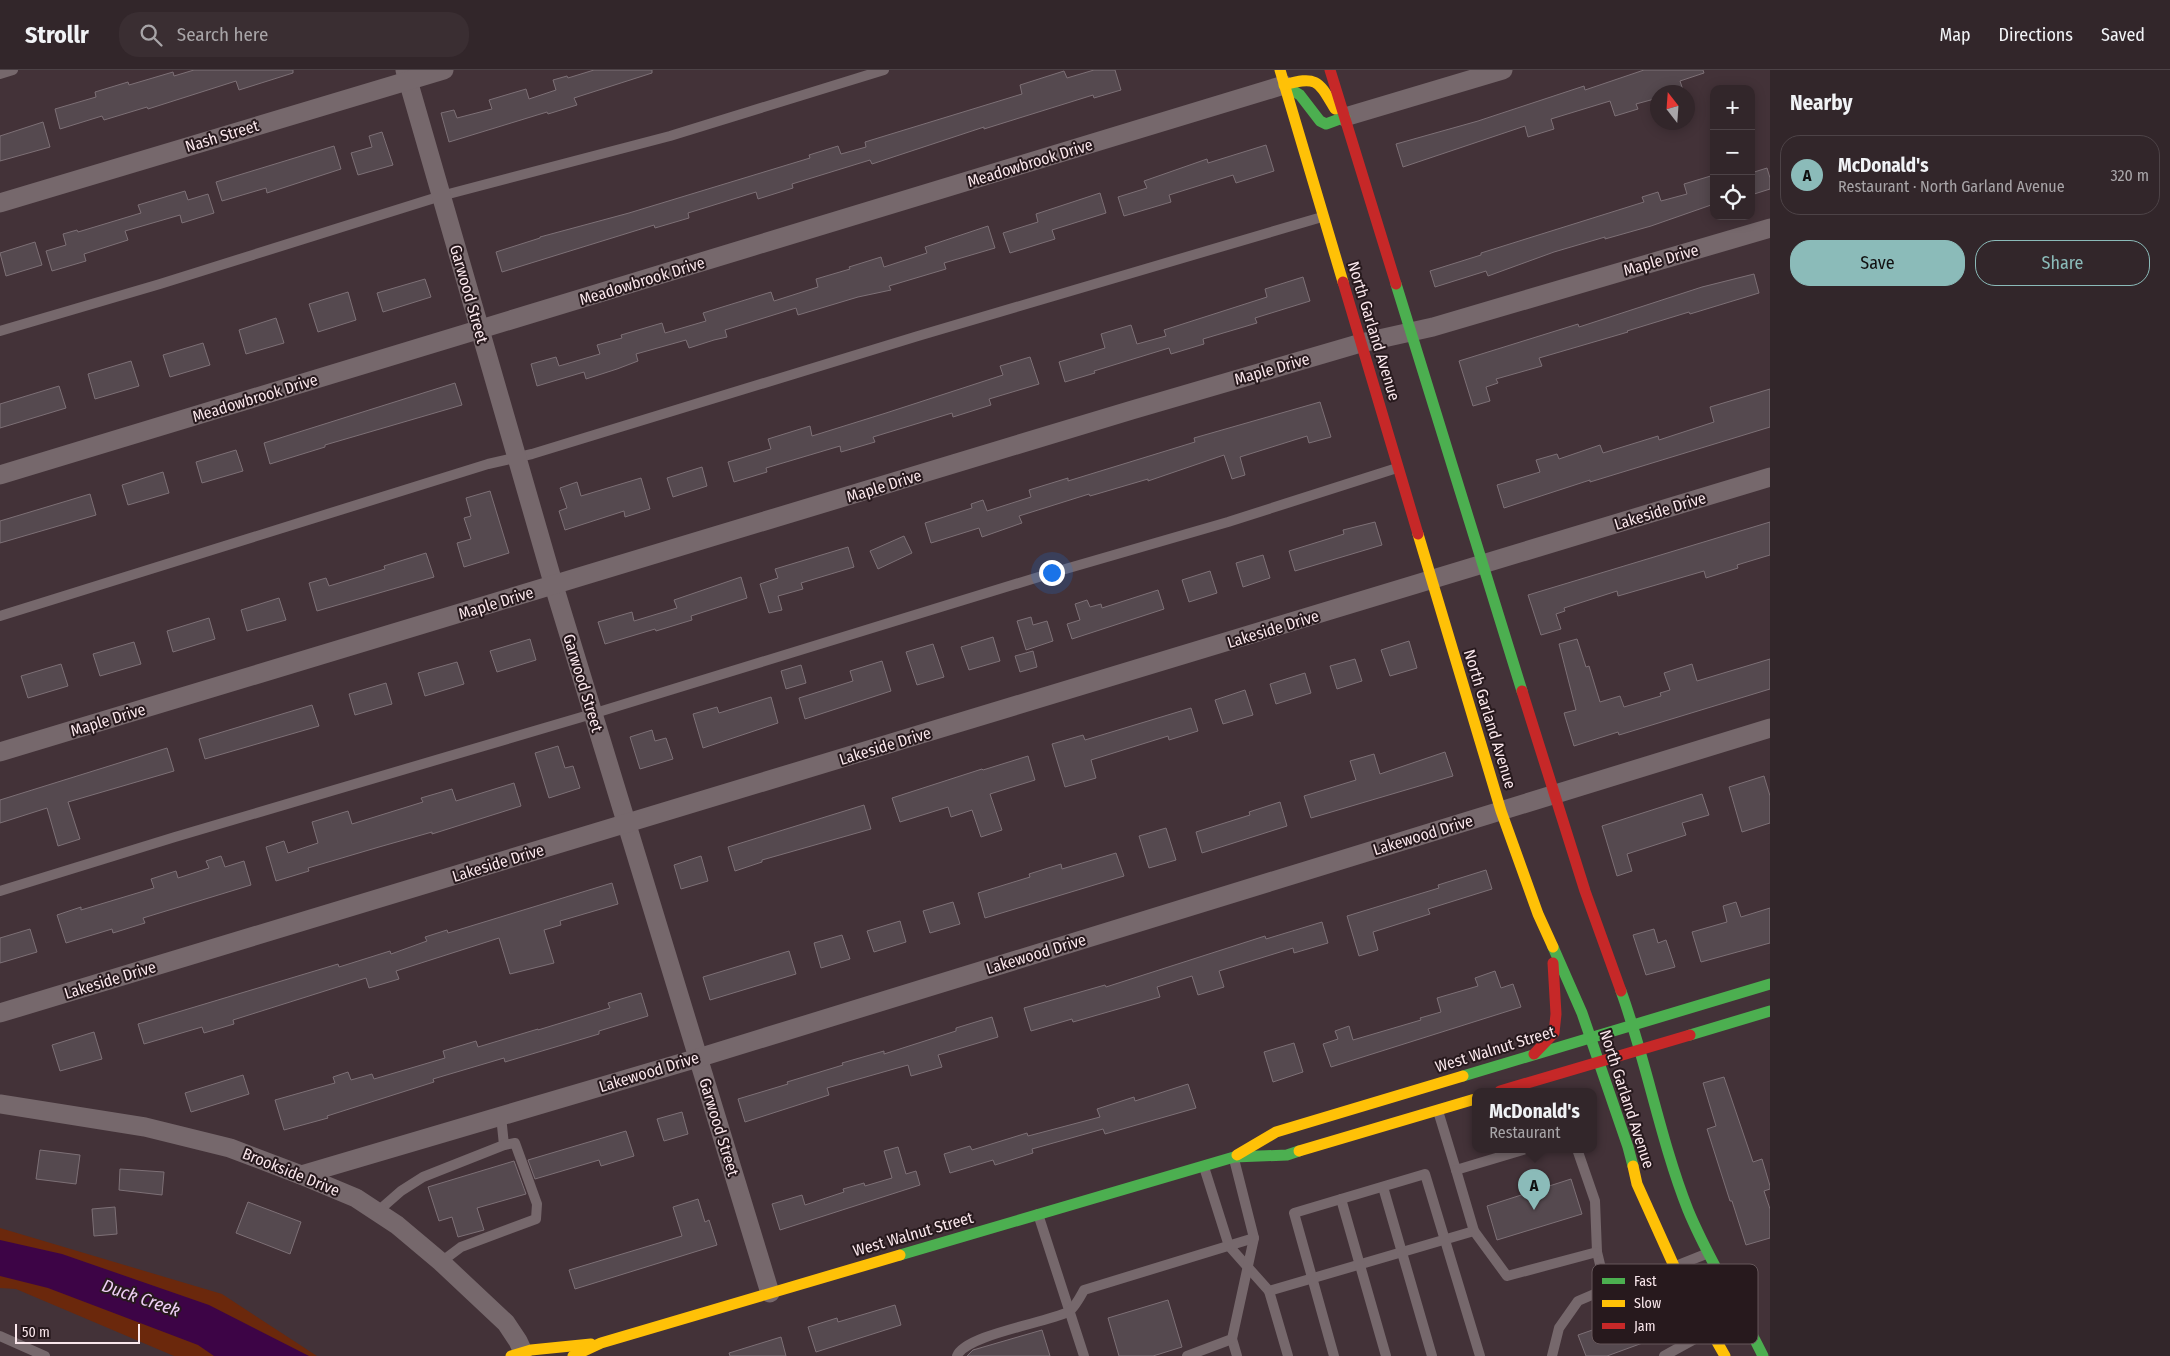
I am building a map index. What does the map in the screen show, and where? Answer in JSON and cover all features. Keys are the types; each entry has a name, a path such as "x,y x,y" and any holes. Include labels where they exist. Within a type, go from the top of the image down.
{"main road":[{"path":"1282,78 1303,70"},
{"name":"North Garland Avenue","path":"1330,70 1554,794 1640,1049 1666,1146 1688,1209 1713,1264"},
{"path":"1282,78 1300,95 1320,120 1326,124 1345,116"},
{"path":"1282,78 1308,79 1316,82 1325,89 1341,116 1345,116"},
{"name":"North Garland Avenue","path":"1282,78 1501,811 1538,914 1591,1037 1628,1147 1637,1184 1673,1264"},
{"path":"1330,136 1345,116"},
{"path":"1313,183 1318,159"},
{"path":"1534,1054 1554,1033 1556,1014 1552,945"},
{"name":"West Walnut Street","path":"1234,1157 1276,1132 1770,984"},
{"path":"1510,1088 1770,1011"},
{"name":"West Walnut Street","path":"573,1356 601,1343 1204,1165 1234,1157 1287,1155 1472,1100"},
{"name":"West Walnut Street","path":"517,1354 601,1343"},
{"name":"North Garland Avenue","path":"1718,1344 1724,1356"},
{"name":"North Garland Avenue","path":"1757,1344 1763,1356"}],"street":[{"name":"Nash Street","path":"0,202 406,75 444,70"},
{"path":"1345,116 1503,70"},
{"name":"Garwood Street","path":"406,75 592,714 770,1293"},
{"name":"Meadowbrook Drive","path":"0,475 480,330 1282,78"},
{"name":"Maple Drive","path":"0,752 1361,343 1412,332 1770,228"},
{"name":"Lakeside Drive","path":"0,1013 1770,478"},
{"name":"Lakewood Drive","path":"301,1175 698,1058 1770,728"},
{"name":"Brookside Drive","path":"0,1104 145,1127 230,1148 356,1198 397,1225 441,1262 506,1323 518,1341 517,1354"}],"lane":[{"path":"0,74 12,70"},
{"path":"0,331 160,284 441,196 670,136 884,70"},
{"path":"0,616 488,464 542,451 918,336 1323,216"},
{"path":"0,891 184,834 592,714 1055,572 1228,522 1398,468"},
{"path":"1438,1110 1474,1231 1507,1276 1597,1252"},
{"path":"501,1116 504,1145"},
{"path":"377,1212 401,1191 423,1177 504,1145 515,1143 536,1204 536,1219 461,1247 441,1262"},
{"path":"1456,1170 1513,1153"},
{"path":"1578,1153 1595,1201 1597,1252 1600,1264"},
{"path":"1234,1157 1254,1238 1232,1339 1237,1356"},
{"path":"1204,1165 1229,1246 1269,1291 1288,1356"},
{"path":"1334,1356 1294,1214 1425,1174 1480,1356"},
{"path":"1383,1187 1432,1356"},
{"path":"1341,1199 1386,1356"},
{"path":"1038,1214 1084,1356"},
{"path":"1269,1291 1474,1231"},
{"path":"957,1356 958,1353 972,1342 1070,1311 1084,1290 1254,1238"},
{"path":"1680,1264 1707,1254"},
{"path":"1552,1356 1559,1328 1578,1301 1592,1295"},
{"path":"0,1336 45,1356"},
{"path":"1186,1356 1232,1339"},
{"path":"1664,1356 1686,1344"}],"shaded area":[{"path":"0,1228 222,1294 317,1356 174,1356 16,1289 0,1288"}],"water":[{"name":"Duck Creek","path":"0,1240 62,1254 209,1305 309,1356 214,1356 198,1345 48,1288 0,1276"}],"building":[{"path":"194,70 293,70 293,73 239,90 236,81 148,109 147,107 104,120 102,116 60,129 55,109 96,97 95,92 128,82 129,85 173,72 174,76"},
{"path":"594,70 652,70 652,73 574,98 577,105 548,114 547,112 449,142 441,113 454,110 457,118 492,109 489,100 526,89 529,99 556,90 553,80 567,76 568,78"},
{"path":"1094,70 1115,70 1121,90 1094,98 1093,95 984,129 984,127 872,164 870,160 792,184 793,188 758,199 756,192 688,213 689,218 655,228 654,225 502,272 496,252 540,237 629,213 810,158 809,155 838,146 841,154 866,147 865,142 1022,94 1020,85 1064,71 1067,78"},
{"path":"1644,70 1703,70 1704,73 1680,81 1681,85 1650,85 1650,100 1636,104 1638,109 1615,116 1610,101 1551,119 1554,129 1528,137 1525,126 1403,167 1396,144 1478,121 1584,86 1585,90"},
{"path":"43,122 50,147 0,161 0,136"},
{"path":"382,132 393,165 358,175 351,153 372,147 369,136"},
{"path":"1266,145 1274,171 1236,183 1233,175 1169,195 1171,202 1124,216 1118,197 1147,188 1144,181 1207,159 1208,163"},
{"path":"334,146 341,169 267,193 266,188 222,201 216,182"},
{"path":"1767,168 1770,178 1770,189 1755,194 1755,172"},
{"path":"1710,176 1710,205 1651,226 1554,252 1488,276 1486,271 1435,287 1430,271 1644,202 1642,197 1658,192 1661,201 1687,194 1684,184"},
{"path":"185,191 188,200 208,194 214,213 182,223 180,215 125,231 128,240 84,254 86,261 52,271 46,251 66,245 63,234 77,230 78,232 141,213 138,205"},
{"path":"1100,193 1106,213 1052,230 1055,239 1010,253 1003,233 1038,222 1036,214"},
{"path":"988,226 995,248 944,263 946,269 889,286 891,290 858,297 798,315 796,308 725,330 727,337 689,348 686,340 636,354 638,361 586,379 584,372 537,386 531,364 556,357 559,366 600,354 597,345 622,338 621,335 662,323 665,333 706,321 703,313 771,292 774,301 818,287 816,279 850,269 849,267 881,257 884,267 927,253 925,247"},
{"path":"35,242 42,265 6,276 0,253"},
{"path":"1754,274 1759,293 1690,314 1689,312 1539,358 1542,366 1496,379 1498,383 1486,387 1490,401 1473,406 1459,361 1578,324 1579,327 1702,287"},
{"path":"1303,277 1310,301 1255,318 1257,323 1203,339 1204,344 1171,354 1169,348 1065,382 1059,362 1105,348 1101,334 1131,325 1137,344 1166,336 1164,330 1267,297 1265,289"},
{"path":"425,279 431,297 383,312 377,293"},
{"path":"348,292 356,320 318,332 309,304"},
{"path":"276,318 284,343 246,354 239,330"},
{"path":"203,343 210,365 170,377 163,355"},
{"path":"1030,357 1039,384 989,399 991,405 953,417 952,413 873,437 875,442 841,452 840,446 766,468 767,472 734,482 728,462 771,449 768,439 810,426 812,436 886,413 1003,375 1000,366"},
{"path":"131,361 139,386 95,399 88,374"},
{"path":"455,383 462,405 325,445 325,447 270,464 264,443"},
{"path":"59,386 66,408 0,428 0,404"},
{"path":"1770,389 1770,427 1590,482 1590,480 1504,508 1497,485 1540,472 1536,460 1557,454 1559,459 1600,445 1603,453 1658,436 1659,440 1714,422 1710,407"},
{"path":"1320,402 1331,437 1309,443 1307,436 1240,457 1245,475 1232,479 1224,455 1148,481 1148,479 1090,496 1089,494 1019,516 1022,523 982,537 979,528 931,543 925,523 972,508 971,504 983,500 987,511 1031,497 1029,490 1068,478 1068,481 1195,442 1194,438"},
{"path":"236,450 243,471 202,483 196,462"},
{"path":"702,467 707,486 673,497 667,478"},
{"path":"163,472 169,493 128,505 122,485"},
{"path":"641,478 650,509 625,517 624,511 565,530 559,511 567,508 560,488 577,482 581,496"},
{"path":"490,491 509,553 464,567 457,543 471,539 464,518 471,516 466,498"},
{"path":"90,494 96,515 0,543 0,521"},
{"path":"1375,522 1382,545 1295,571 1289,551 1344,534 1343,530"},
{"path":"1770,522 1770,555 1737,565 1738,568 1706,578 1704,571 1618,596 1617,591 1564,608 1565,611 1556,614 1561,629 1541,635 1528,595"},
{"path":"904,536 912,553 878,569 870,551"},
{"path":"848,547 854,567 801,583 803,589 778,596 782,610 769,613 760,584 778,578 775,569"},
{"path":"426,553 434,577 317,611 309,583 326,578 329,586 385,569 384,566"},
{"path":"1263,555 1270,578 1243,587 1236,563"},
{"path":"1210,571 1217,593 1189,602 1182,580"},
{"path":"741,577 747,598 691,616 692,620 605,644 598,622 632,612 634,621 677,608 674,600"},
{"path":"1158,590 1164,609 1072,639 1067,624 1080,620 1075,604 1087,600 1090,607 1101,604 1102,608"},
{"path":"279,598 286,620 247,631 241,610"},
{"path":"1031,617 1033,625 1047,621 1053,641 1026,650 1017,621"},
{"path":"209,618 215,639 173,652 167,631"},
{"path":"993,637 1000,661 969,670 961,647"},
{"path":"530,639 536,660 497,672 490,651"},
{"path":"1577,639 1586,667 1589,666 1600,702 1620,696 1624,707 1661,696 1660,693 1670,690 1664,673 1692,664 1697,681 1770,659 1770,689 1619,735 1618,732 1574,746 1564,713 1576,710 1559,644"},
{"path":"1409,641 1417,668 1390,676 1381,650"},
{"path":"134,642 141,664 100,676 93,654"},
{"path":"933,644 944,677 917,685 906,652"},
{"path":"1033,651 1037,667 1020,672 1015,656"},
{"path":"1355,659 1362,681 1337,689 1330,666"},
{"path":"882,661 891,691 805,719 799,698 853,681 850,671"},
{"path":"457,662 464,684 425,696 418,673"},
{"path":"61,664 68,686 28,698 21,676"},
{"path":"801,665 806,683 786,689 781,671"},
{"path":"1305,673 1311,693 1276,704 1270,684"},
{"path":"386,683 392,704 355,715 349,694"},
{"path":"1245,690 1253,715 1223,724 1215,700"},
{"path":"771,697 778,723 703,748 693,714 717,707 719,713"},
{"path":"312,705 319,726 205,759 199,739"},
{"path":"1191,708 1198,731 1169,740 1168,736 1091,760 1096,778 1065,787 1052,744 1083,735 1085,740"},
{"path":"652,730 655,741 666,738 673,759 640,769 630,737"},
{"path":"558,746 565,768 573,766 580,788 549,798 535,753"},
{"path":"167,748 174,771 68,802 80,839 58,846 47,808 0,823 0,800"},
{"path":"1445,752 1453,776 1311,818 1304,796 1356,780 1350,761 1374,754 1380,774"},
{"path":"1028,756 1035,780 990,794 1002,830 981,837 972,810 951,817 948,807 900,822 892,798"},
{"path":"1764,776 1770,796 1770,823 1742,832 1729,787"},
{"path":"514,783 521,806 432,834 432,832 308,868 309,871 276,881 266,847 284,841 288,853 318,843 312,822 348,811 352,824 423,802 421,798 452,789 456,801"},
{"path":"1702,794 1709,815 1682,823 1686,835 1627,854 1632,871 1617,876 1602,826"},
{"path":"1280,802 1287,826 1202,853 1196,832 1250,815 1249,812"},
{"path":"864,805 871,829 762,860 762,862 735,871 728,847"},
{"path":"1166,828 1176,860 1149,868 1139,836"},
{"path":"1116,853 1124,876 985,918 978,893 1030,877 1029,874 1061,864 1062,869"},
{"path":"221,856 225,867 244,861 251,885 143,918 145,923 113,933 112,929 66,943 57,915 81,907 81,910 154,888 151,879 176,871 178,878 209,868 206,861"},
{"path":"701,856 708,881 681,889 674,865"},
{"path":"1486,870 1492,889 1428,909 1430,914 1373,932 1378,950 1359,956 1347,916 1439,888 1438,885"},
{"path":"612,883 618,904 560,921 561,925 544,930 554,963 510,974 499,938 396,971 399,979 369,988 366,978 233,1020 234,1024 204,1033 202,1027 144,1044 138,1024 338,964 339,967 390,951 391,954 427,941 425,937 447,930 448,933"},
{"path":"953,902 960,924 930,933 923,911"},
{"path":"1736,902 1741,917 1770,908 1770,943 1701,962 1692,932 1727,922 1723,906"},
{"path":"900,921 906,942 874,952 867,931"},
{"path":"1322,922 1328,943 1294,953 1293,948 1219,971 1224,987 1198,995 1192,976 1157,987 1160,997 1073,1022 1072,1019 1031,1031 1024,1008 1105,985 1106,987 1265,936 1266,939"},
{"path":"30,929 37,952 0,963 0,938"},
{"path":"1654,929 1658,943 1666,940 1675,967 1646,975 1633,935"},
{"path":"842,935 850,959 821,968 814,943"},
{"path":"789,951 796,974 710,1000 703,977"},
{"path":"1495,971 1501,988 1513,984 1521,1007 1331,1067 1323,1044 1338,1039 1335,1031 1349,1026 1353,1040 1421,1020 1420,1018 1441,1012 1437,998 1478,986 1475,978"},
{"path":"641,993 648,1016 599,1031 599,1034 505,1062 504,1058 433,1079 434,1082 327,1116 328,1118 284,1130 275,1100 335,1083 333,1077 348,1072 351,1080 372,1074 374,1079 445,1058 443,1051 476,1041 478,1047 538,1030 610,1008 608,1003"},
{"path":"992,1017 998,1037 938,1055 942,1067 911,1076 908,1065 827,1088 829,1095 745,1122 738,1099 843,1065 842,1063 884,1051 884,1054 956,1031 956,1028"},
{"path":"94,1032 102,1059 60,1071 52,1045"},
{"path":"1294,1043 1303,1072 1273,1082 1264,1052"},
{"path":"243,1075 249,1094 191,1112 185,1093"},
{"path":"1724,1077 1753,1162 1762,1159 1770,1186 1770,1189 1764,1191 1770,1209 1770,1238 1746,1245 1707,1129 1716,1126 1703,1083"},
{"path":"1188,1084 1196,1108 1105,1134 1103,1129 1032,1149 1033,1153 995,1165 993,1160 950,1173 944,1154 970,1146 972,1150 1027,1133 1028,1136 1100,1117 1097,1109 1134,1097 1135,1101"},
{"path":"682,1112 688,1134 664,1141 657,1119"},
{"path":"626,1131 634,1156 601,1166 599,1160 535,1179 528,1160"},
{"path":"898,1147 906,1174 916,1171 920,1185 780,1230 772,1204 802,1195 805,1205 844,1192 843,1189 864,1183 865,1186 892,1178 884,1151"},
{"path":"40,1150 80,1155 76,1184 36,1179"},
{"path":"514,1161 526,1194 477,1208 484,1230 458,1237 452,1217 439,1221 428,1187"},
{"path":"120,1169 164,1172 162,1195 119,1190"},
{"path":"1571,1179 1582,1214 1497,1240 1487,1206"},
{"path":"698,1199 705,1222 709,1220 717,1245 575,1289 569,1270 682,1236 673,1207"},
{"path":"248,1202 301,1222 290,1254 236,1233"},
{"path":"115,1207 117,1234 94,1236 92,1209"},
{"path":"1168,1300 1182,1347 1153,1356 1119,1356 1108,1318"},
{"path":"895,1305 901,1325 816,1352 808,1327 837,1318 838,1322"},
{"path":"1042,1330 1050,1356 967,1356 973,1350"},
{"path":"1592,1330 1592,1344 1640,1344 1607,1356 1586,1356 1578,1335"},
{"path":"781,1337 786,1356 730,1356 729,1353"}],"traffic: fast":[{"path":"1284,85 1300,95 1320,121 1326,124 1345,117"},
{"path":"1396,284 1522,691"},
{"path":"1553,947 1582,1013 1633,1166"},
{"path":"1463,1076 1770,984"},
{"path":"1621,991 1678,1183 1696,1229 1714,1264"},
{"path":"1690,1035 1770,1011"},
{"path":"900,1255 1234,1157 1287,1155 1299,1151"},
{"path":"1757,1344 1763,1356"}],"traffic: slow":[{"path":"1280,70 1343,282"},
{"path":"1284,85 1304,81 1316,83 1325,92 1335,109"},
{"path":"1418,534 1501,811 1538,914 1553,947"},
{"path":"1237,1155 1276,1132 1463,1076"},
{"path":"1299,1151 1472,1100"},
{"path":"1633,1166 1637,1184 1673,1264"},
{"path":"573,1356 601,1343 900,1255"},
{"path":"511,1356 531,1350 591,1344"},
{"path":"1718,1344 1725,1356"}],"traffic: jam":[{"path":"1330,70 1396,284"},
{"path":"1343,282 1418,534"},
{"path":"1522,691 1585,891 1621,991"},
{"path":"1534,1054 1554,1033 1556,1014 1553,963"},
{"path":"1510,1088 1690,1035"}],"place":[{"name":"McDonald's","path":"1534,1210"}]}
